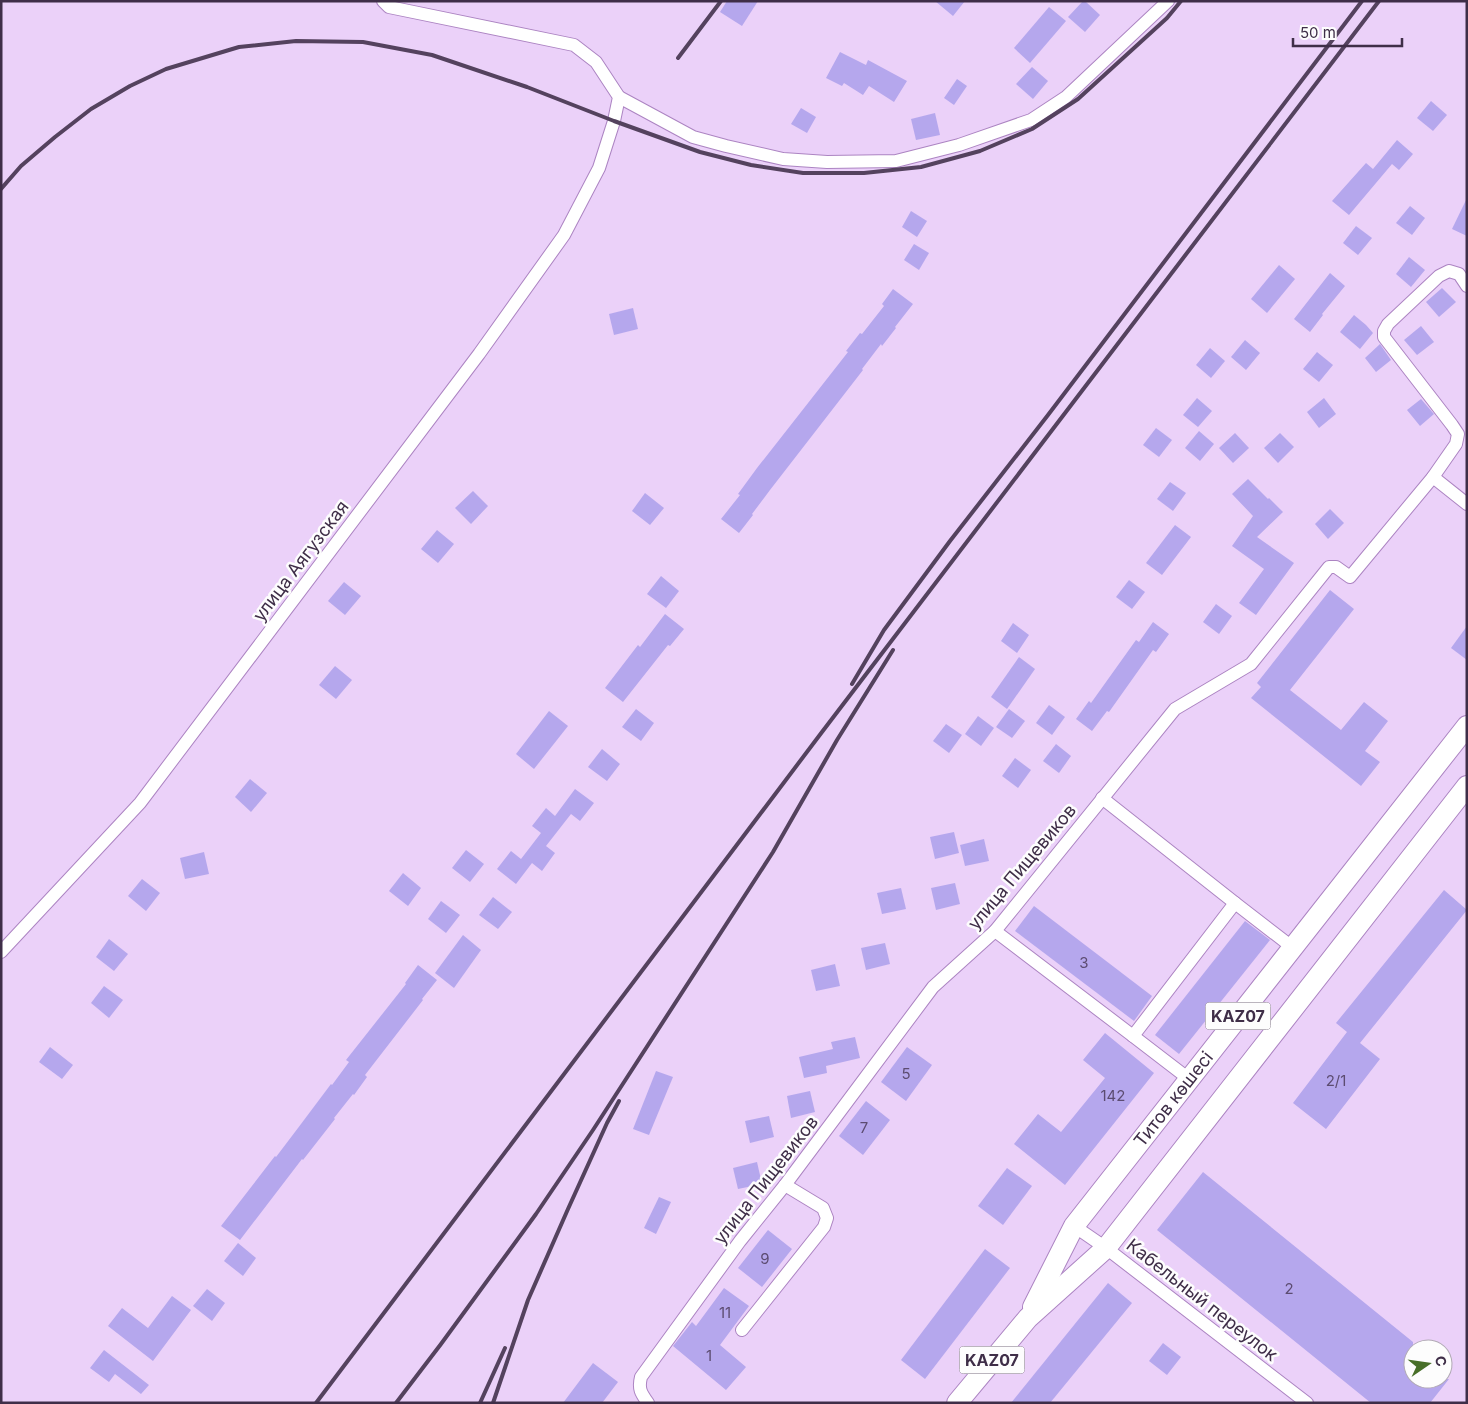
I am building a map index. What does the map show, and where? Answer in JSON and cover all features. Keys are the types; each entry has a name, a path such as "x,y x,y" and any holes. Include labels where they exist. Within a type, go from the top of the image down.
{"highway":[{"name":"Титов көшесі","path":"1028,1318 1074,1226 1467,726"},
{"name":"Титов көшесі","path":"957,1403 1028,1318 1106,1248 1467,786"}],"street":[{"path":"383,1 389,6 574,45 596,62 619,97 693,137 782,159 827,162 896,161 959,146 1031,120 1066,98 1168,1"},
{"name":"улица Аягузская","path":"1,952 140,803 479,354 564,235 599,168 614,121 619,97"},
{"path":"1467,286 1459,274 1449,271 1439,276 1388,324 1384,331 1384,338 1458,434 1456,444 1433,477 1467,504"},
{"name":"улица Пищевиков","path":"648,1403 639,1386 641,1376 740,1241 785,1185 933,987 995,931 1175,709 1250,664 1329,567 1336,567 1350,577 1433,477"},
{"path":"1102,798 1292,947"},
{"path":"1133,1036 1235,904"},
{"path":"995,931 1189,1079"},
{"path":"742,1330 824,1227 827,1218 822,1208 785,1185"},
{"name":"Кабельный переулок","path":"1074,1226 1106,1248 1307,1403"}],"building":[{"path":"727,1 758,1 742,26 720,12"},
{"path":"935,1 965,1 953,16"},
{"path":"1083,1 1100,15 1085,32 1068,17"},
{"path":"1049,7 1066,21 1030,63 1014,48"},
{"path":"840,52 866,65 868,60 907,81 894,102 869,86 863,95 844,83 842,86 826,78"},
{"path":"1032,67 1048,81 1033,99 1016,84"},
{"path":"957,79 967,86 954,105 944,98"},
{"path":"1431,101 1447,115 1433,131 1417,118"},
{"path":"801,108 816,117 807,133 791,124"},
{"path":"935,113 940,135 916,140 911,119"},
{"path":"1397,140 1413,154 1399,170 1392,164 1349,215 1332,201 1366,163 1373,169"},
{"path":"1467,198 1467,236 1452,229"},
{"path":"1410,206 1425,218 1412,235 1396,223"},
{"path":"911,211 927,221 917,237 902,227"},
{"path":"1356,226 1372,238 1358,255 1343,243"},
{"path":"914,244 929,253 919,270 904,260"},
{"path":"1409,257 1425,270 1411,287 1396,274"},
{"path":"1279,265 1295,279 1267,313 1251,299"},
{"path":"1330,273 1345,286 1310,332 1294,319"},
{"path":"1442,288 1456,302 1439,317 1426,302"},
{"path":"893,289 913,304 739,533 721,519 740,495 738,494 757,468 848,352 846,351 884,306 882,304"},
{"path":"633,308 638,329 614,335 609,314"},
{"path":"1354,315 1373,333 1360,349 1340,332"},
{"path":"1421,326 1434,342 1417,355 1404,340"},
{"path":"1245,340 1260,353 1246,370 1231,357"},
{"path":"1380,344 1391,360 1376,372 1365,358"},
{"path":"1210,348 1225,361 1211,378 1196,365"},
{"path":"1317,352 1333,365 1319,382 1303,369"},
{"path":"1197,398 1212,411 1198,427 1183,415"},
{"path":"1324,398 1336,414 1319,428 1307,412"},
{"path":"1421,399 1434,414 1420,426 1407,410"},
{"path":"1156,428 1172,440 1159,457 1143,445"},
{"path":"1199,431 1214,444 1200,461 1185,448"},
{"path":"1235,433 1249,448 1233,463 1219,448"},
{"path":"1280,433 1294,447 1278,463 1264,448"},
{"path":"1248,479 1283,512 1257,537 1294,563 1256,615 1239,603 1264,569 1232,546 1253,516 1232,494"},
{"path":"1170,482 1186,493 1173,511 1157,499"},
{"path":"473,491 488,506 471,524 455,508"},
{"path":"645,493 664,508 650,525 632,511"},
{"path":"1330,509 1344,523 1328,539 1315,524"},
{"path":"1175,525 1191,537 1162,575 1146,563"},
{"path":"437,530 454,544 438,563 421,549"},
{"path":"661,576 679,591 666,608 647,594"},
{"path":"1129,580 1145,592 1132,609 1116,597"},
{"path":"344,582 361,596 345,615 328,601"},
{"path":"1330,590 1354,609 1290,690 1341,730 1364,702 1388,721 1365,751 1380,762 1361,786 1251,698 1261,687 1257,683"},
{"path":"1216,604 1232,616 1219,634 1203,622"},
{"path":"665,614 684,629 670,646 668,645 623,702 605,688"},
{"path":"1153,622 1169,634 1156,652 1153,650 1109,712 1107,711 1092,731 1076,719 1089,701 1091,703 1136,640 1139,642"},
{"path":"1013,623 1029,635 1017,653 1001,641"},
{"path":"1467,626 1467,660 1451,648"},
{"path":"1019,657 1035,669 1007,709 991,697"},
{"path":"335,666 352,680 336,699 319,685"},
{"path":"1049,705 1065,717 1052,735 1036,723"},
{"path":"636,709 654,723 641,741 622,727"},
{"path":"1009,709 1025,721 1012,738 996,727"},
{"path":"549,711 568,726 534,769 516,754"},
{"path":"978,716 994,728 981,746 965,734"},
{"path":"946,724 962,735 949,753 933,741"},
{"path":"1056,744 1071,756 1059,773 1043,761"},
{"path":"602,749 620,764 607,781 588,767"},
{"path":"1015,758 1031,770 1018,788 1002,776"},
{"path":"250,779 267,793 251,812 235,797"},
{"path":"575,789 594,803 580,821 571,814 546,846 555,853 542,871 532,863 516,884 497,869 511,851 521,859 541,833 532,826 546,808 555,816"},
{"path":"954,832 959,853 935,859 930,837"},
{"path":"984,839 989,861 965,866 960,845"},
{"path":"466,850 484,864 470,882 452,868"},
{"path":"204,852 209,874 185,879 180,858"},
{"path":"403,873 421,888 408,906 389,891"},
{"path":"142,879 160,893 146,911 128,896"},
{"path":"955,883 960,904 936,910 931,888"},
{"path":"901,888 906,909 882,914 877,893"},
{"path":"1444,890 1467,910 1360,1043 1380,1059 1326,1129 1293,1103 1347,1032 1336,1023"},
{"path":"493,897 512,912 498,929 479,915"},
{"path":"441,901 460,915 446,933 428,919"},
{"path":"1034,906 1152,996 1134,1021 1015,931"},
{"path":"1245,921 1270,940 1179,1054 1155,1035"},
{"path":"463,935 481,950 454,988 435,973"},
{"path":"109,939 128,954 114,971 96,957"},
{"path":"885,943 890,964 866,970 861,948"},
{"path":"835,964 840,986 816,991 811,970"},
{"path":"418,965 437,980 365,1075 367,1077 354,1095 334,1118 240,1240 221,1226 332,1085 349,1062 346,1060 406,984"},
{"path":"104,986 123,1000 109,1018 91,1003"},
{"path":"1105,1033 1154,1073 1065,1185 1014,1144 1038,1114 1061,1132 1105,1078 1083,1060"},
{"path":"855,1037 860,1058 826,1066 827,1073 804,1078 799,1057 833,1049 831,1042"},
{"path":"50,1047 73,1065 62,1079 39,1062"},
{"path":"907,1047 932,1065 906,1101 881,1082"},
{"path":"656,1071 673,1077 649,1135 633,1129"},
{"path":"810,1091 815,1112 791,1118 787,1096"},
{"path":"866,1101 890,1120 863,1155 839,1136"},
{"path":"769,1116 774,1137 750,1143 745,1121"},
{"path":"757,1162 762,1184 738,1189 733,1168"},
{"path":"1007,1168 1032,1186 1003,1225 978,1206"},
{"path":"1203,1172 1409,1339 1403,1339 1403,1389 1441,1389 1430,1403 1371,1403 1157,1230"},
{"path":"659,1197 671,1202 656,1234 644,1228"},
{"path":"768,1230 792,1249 762,1287 738,1268"},
{"path":"238,1243 256,1258 243,1276 224,1261"},
{"path":"985,1249 1010,1268 925,1379 901,1360"},
{"path":"1108,1283 1132,1303 1050,1403 1011,1403"},
{"path":"724,1288 749,1306 720,1345 746,1367 726,1390 673,1346 692,1322 696,1326"},
{"path":"207,1289 225,1303 212,1321 193,1306"},
{"path":"172,1296 191,1310 153,1361 108,1326 122,1308 148,1328"},
{"path":"1163,1343 1181,1357 1167,1375 1149,1361"},
{"path":"104,1350 149,1385 141,1394 115,1374 109,1382 90,1368"},
{"path":"593,1363 618,1382 602,1403 563,1403"}],"railway":[{"path":"678,58 721,1"},
{"path":"1,189 21,166 55,137 91,109 130,86 166,69 239,47 296,41 363,42 432,55 527,87 700,152 751,165 803,173 864,173 921,167 980,151 1032,129 1078,99 1167,18 1181,1"},
{"path":"852,684 884,630 950,541 1362,1"},
{"path":"316,1403 822,732 1379,1"},
{"path":"396,1403 536,1214 593,1130 773,852 837,740 893,650"},
{"path":"493,1403 528,1300 607,1123 619,1101"},
{"path":"480,1403 505,1348"}]}
